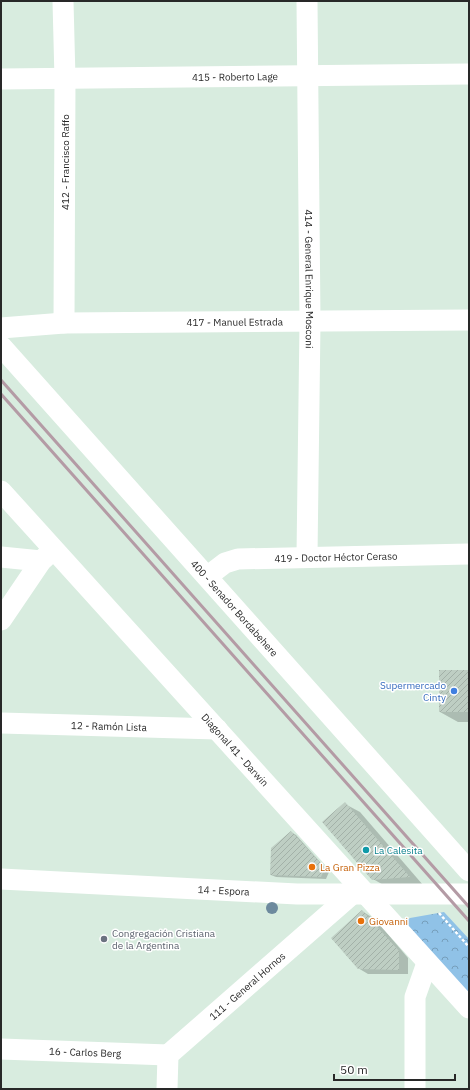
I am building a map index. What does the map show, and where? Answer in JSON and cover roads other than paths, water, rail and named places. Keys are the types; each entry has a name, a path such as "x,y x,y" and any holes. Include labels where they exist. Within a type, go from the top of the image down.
{"street":[{"name":"412 - Francisco Raffo","path":"63,1 65,79 64,323"},
{"name":"414 - General Enrique Mosconi","path":"307,1 310,322 307,556"},
{"name":"415 - Roberto Lage","path":"1,79 469,74"},
{"name":"417 - Manuel Estrada","path":"1,328 64,323 469,320"},
{"name":"400 - Senador Bordabehere","path":"1,346 208,576 469,871"},
{"name":"Diagonal 41 - Darwin","path":"1,491 47,555 217,729 359,895 427,963 469,1008"},
{"name":"419 - Doctor Héctor Ceraso","path":"208,576 225,563 238,559 307,556 469,554"},
{"path":"1,557 47,555"},
{"path":"1,620 47,555"},
{"name":"12 - Ramón Lista","path":"1,723 217,729"},
{"name":"14 - Espora","path":"1,880 297,894 469,894"},
{"name":"111 - General Hornos","path":"168,1055 359,895"},
{"path":"415,1089 415,997 427,963"},
{"name":"16 - Carlos Berg","path":"1,1049 168,1055"},
{"path":"167,1089 168,1055"}],"railway":[{"path":"1,380 469,907"},
{"path":"1,394 469,921"}],"place":[{"name":"Supermercado Cinty","path":"454,691"},
{"name":"La Calesita","path":"366,850"},
{"name":"La Gran Pizza","path":"312,867"},
{"name":"Giovanni","path":"361,921"},
{"name":"Congregación Cristiana de la Argentina","path":"104,939"}]}
